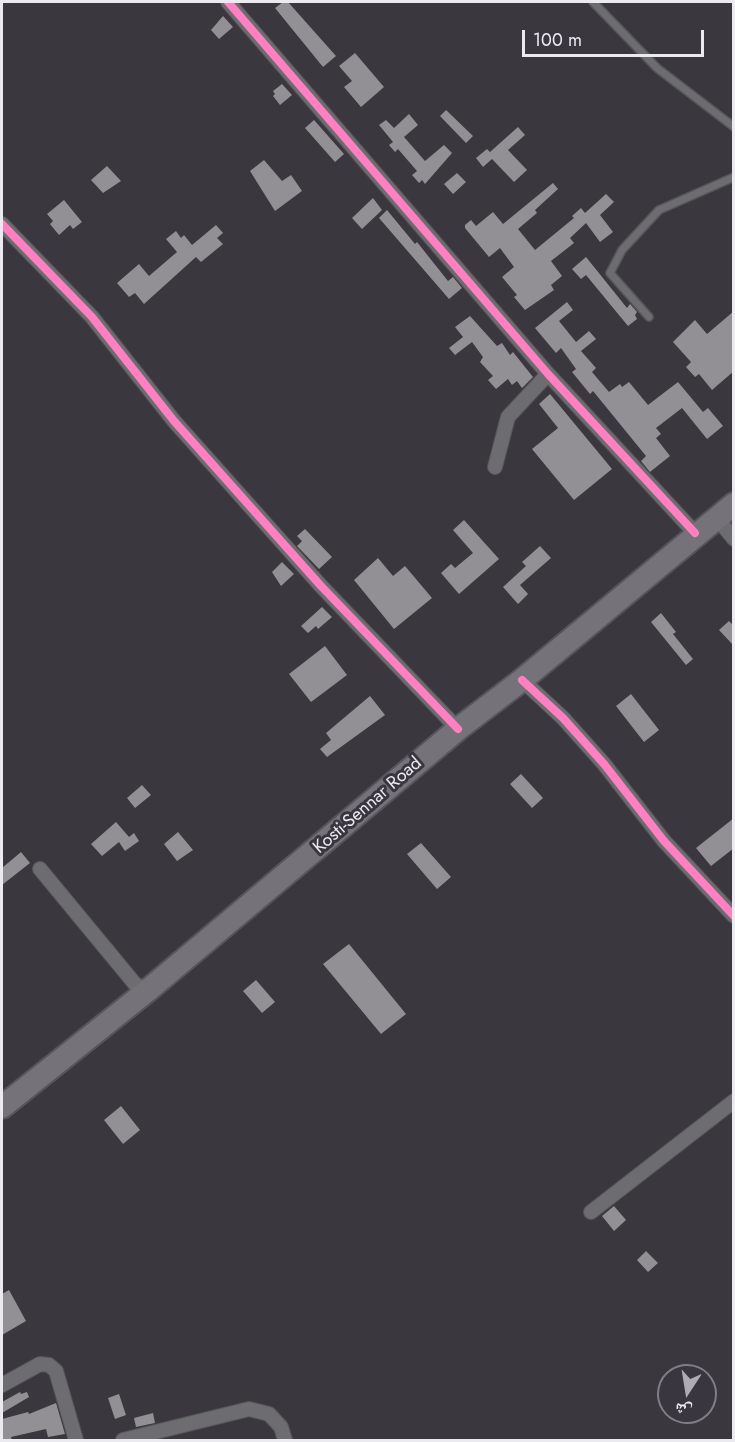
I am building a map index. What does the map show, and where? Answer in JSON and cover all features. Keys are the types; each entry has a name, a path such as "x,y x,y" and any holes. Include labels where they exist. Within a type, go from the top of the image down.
{"highway":[{"name":"Kosti-Sennar Road","path":"2,1107 147,991 458,729 522,680 695,533 725,511"}],"street":[{"path":"228,2 548,374 695,533"},
{"path":"2,224 92,317 174,421 321,586 458,729"},
{"path":"495,467 508,417 548,374"},
{"path":"725,511 734,538"},
{"path":"522,680 563,718 604,764 664,841 734,916"},
{"path":"40,868 135,984 147,991"},
{"path":"591,1212 734,1101"},
{"path":"2,1385 40,1364 49,1365 56,1371 76,1440"},
{"path":"123,1440 249,1409 269,1414 281,1427 285,1440"}],"lane":[{"path":"593,2 657,68 734,128"},
{"path":"649,317 610,273 622,250 659,210 734,177"}],"building":[{"path":"283,2 288,2 336,56 323,67 275,8"},
{"path":"223,16 233,27 219,39 211,30"},
{"path":"355,53 384,87 361,107 344,87 352,81 339,66"},
{"path":"282,84 292,95 280,105 273,96 275,94 273,91"},
{"path":"446,110 473,136 466,143 440,116"},
{"path":"409,114 418,125 404,137 425,161 444,145 452,153 425,184 422,180 419,183 412,175 417,171 398,149 395,152 389,145 393,142 379,125 386,120 394,128"},
{"path":"314,120 344,154 335,162 305,128"},
{"path":"518,127 525,135 508,150 527,170 514,182 492,159 483,167 476,158 487,149 490,152"},
{"path":"264,160 282,181 291,175 302,191 275,211 250,171"},
{"path":"107,166 121,181 103,193 91,180"},
{"path":"457,173 466,182 453,194 444,184"},
{"path":"553,183 558,189 535,210 537,213 518,229 535,250 574,218 572,216 581,208 585,213 606,194 614,202 600,215 613,232 600,242 586,223 570,238 574,243 551,261 562,276 551,285 554,290 525,310 514,297 517,295 502,277 514,267 500,248 489,257 465,225 471,220 476,226 493,212 503,224"},
{"path":"373,198 382,210 362,229 352,218"},
{"path":"64,200 82,222 73,229 70,225 59,235 50,224 53,221 47,214"},
{"path":"387,210 415,244 417,242 448,281 453,277 462,288 449,299 379,218"},
{"path":"216,225 223,233 217,238 223,244 201,262 196,257 144,304 135,293 129,297 117,283 139,264 149,276 177,252 166,239 176,231 181,238 184,235 192,245"},
{"path":"586,257 627,308 630,304 637,312 635,315 637,319 628,326 586,275 581,279 572,269"},
{"path":"567,302 573,310 559,321 576,342 589,331 596,339 581,351 596,368 592,372 609,392 620,384 622,387 629,382 648,405 678,382 703,412 708,408 723,426 707,439 682,408 656,428 661,434 656,438 670,456 650,472 641,461 646,456 593,391 590,394 572,372 576,369 561,348 556,353 535,328"},
{"path":"734,311 734,371 712,390 699,374 695,377 686,367 691,362 673,342 695,320 707,334"},
{"path":"470,316 497,346 502,343 510,355 513,352 533,377 522,388 517,381 512,385 508,379 496,389 488,380 493,376 480,362 483,357 472,342 455,355 449,348 463,337 455,327"},
{"path":"550,394 612,469 574,500 532,449 558,428 539,404"},
{"path":"464,520 499,559 459,594 441,573 451,564 455,568 473,553 453,530"},
{"path":"305,529 332,557 319,569 297,546 302,541 297,536"},
{"path":"540,546 551,558 520,585 528,594 518,604 503,587 526,566 522,562"},
{"path":"378,558 393,576 405,566 432,598 394,629 354,580"},
{"path":"282,562 294,574 281,586 272,572"},
{"path":"322,607 332,617 318,629 316,626 308,633 301,626"},
{"path":"661,613 676,632 673,634 693,659 686,665 651,622"},
{"path":"729,621 734,626 734,646 719,630"},
{"path":"325,646 347,675 311,702 289,674"},
{"path":"631,694 659,730 644,742 616,706"},
{"path":"370,696 385,715 327,757 320,749 331,740 326,733"},
{"path":"521,774 543,798 532,808 510,784"},
{"path":"142,785 151,795 135,808 127,798"},
{"path":"734,818 734,848 711,866 696,848"},
{"path":"116,822 129,837 134,833 139,841 125,851 119,842 102,856 91,844"},
{"path":"178,832 193,850 177,861 164,844"},
{"path":"421,843 451,877 437,889 407,854"},
{"path":"21,852 30,863 2,885 2,868"},
{"path":"349,944 406,1014 381,1034 323,964"},
{"path":"256,980 275,1002 262,1013 243,991"},
{"path":"121,1106 140,1130 123,1144 104,1120"},
{"path":"614,1206 626,1220 614,1231 602,1216"},
{"path":"646,1251 658,1263 648,1272 637,1260"},
{"path":"9,1290 26,1321 2,1335 2,1294"},
{"path":"20,1392 21,1394 27,1392 29,1397 2,1413 2,1402"},
{"path":"119,1394 126,1415 115,1419 108,1398"},
{"path":"56,1403 65,1434 48,1437 46,1429 11,1437 12,1440 2,1440 2,1419 28,1412 29,1414"},
{"path":"153,1413 155,1423 136,1427 134,1418"}],"cycle path":[{"path":"228,2 548,374 695,533"},
{"path":"2,224 92,317 174,421 321,586 458,729"},
{"path":"522,680 563,718 604,764 664,841 734,916"}]}
